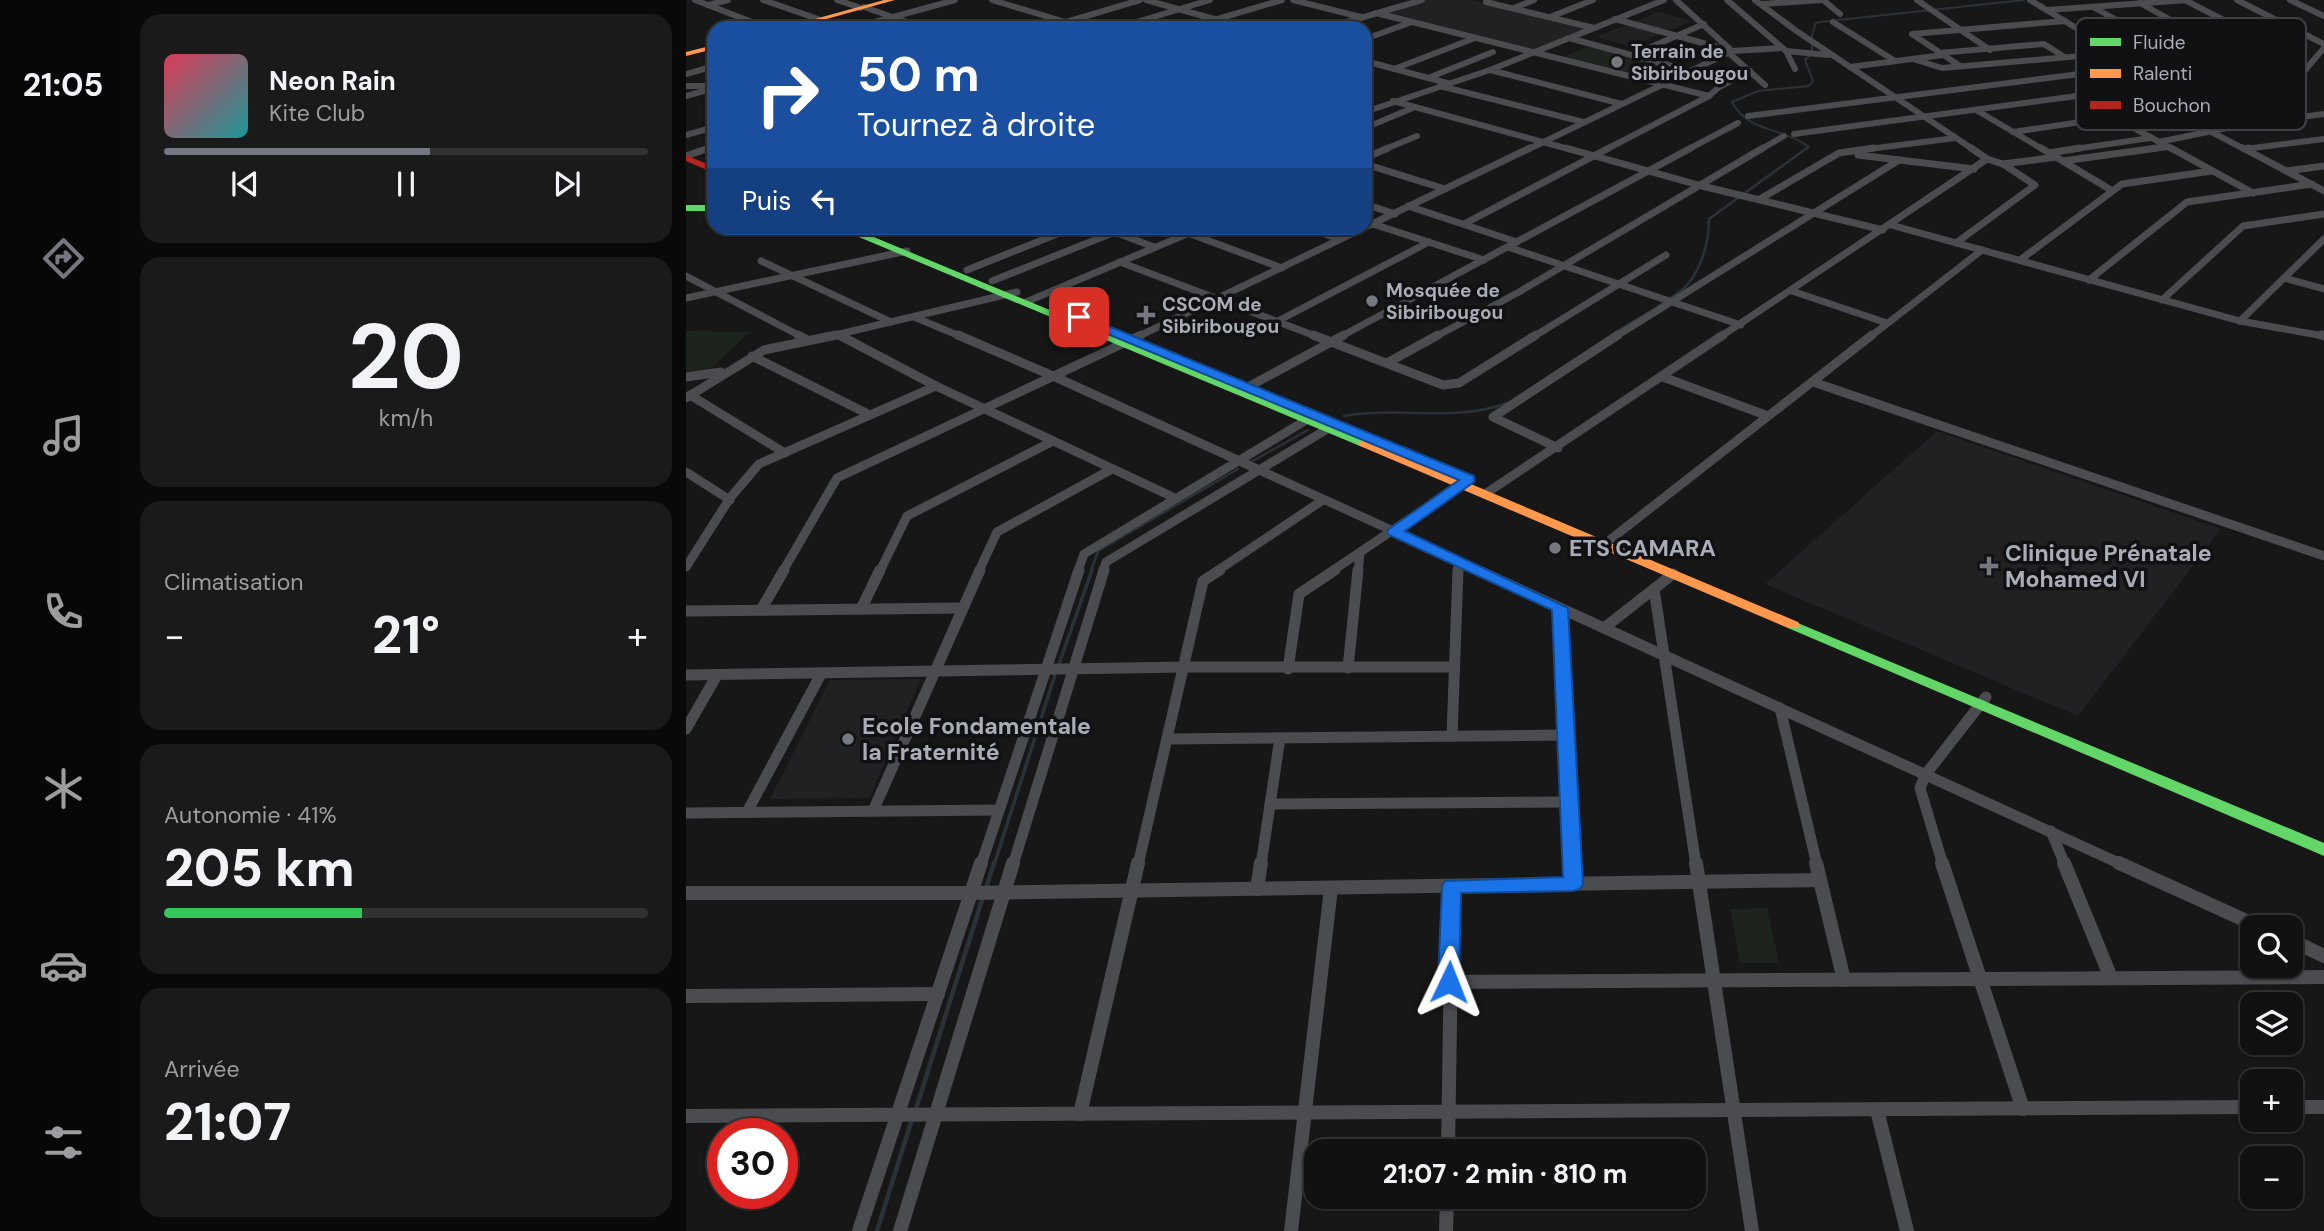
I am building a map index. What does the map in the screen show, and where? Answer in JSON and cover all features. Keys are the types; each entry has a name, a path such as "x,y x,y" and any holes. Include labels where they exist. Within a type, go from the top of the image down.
{"main road":[{"path":"811,21 892,0"},
{"path":"686,54 707,49"},
{"path":"688,161 707,167"},
{"path":"686,208 707,208"},
{"path":"864,235 1021,296 1329,428 1466,482"},
{"path":"883,235 1021,296"},
{"path":"1128,342 1248,387 1672,575 2324,840"},
{"path":"1489,492 1611,540 2324,850"}],"street":[{"path":"695,0 749,21"},
{"path":"708,5 728,0"},
{"path":"763,0 818,19"},
{"path":"837,0 904,21"},
{"path":"878,21 955,0"},
{"path":"992,0 1063,21"},
{"path":"1069,21 1140,0"},
{"path":"1146,0 1214,19"},
{"path":"1140,21 1210,0"},
{"path":"1208,21 1282,0"},
{"path":"1293,0 1362,18"},
{"path":"1351,21 1422,0"},
{"path":"1513,9 1534,0"},
{"path":"1550,18 1592,0"},
{"path":"1372,109 1438,85 1490,70 1664,0"},
{"path":"1676,0 1765,85"},
{"path":"1727,0 1784,50 1795,69"},
{"path":"1755,0 1923,117 1987,159 2003,164 2035,186 1956,243"},
{"path":"1762,4 1822,0 1840,14"},
{"path":"1917,0 2006,61"},
{"path":"2030,0 2076,28"},
{"path":"2082,0 2113,18"},
{"path":"2046,10 2186,0 2220,18"},
{"path":"2237,0 2273,18"},
{"path":"2290,0 2324,16"},
{"path":"1486,2 1594,28"},
{"path":"2138,2 2167,18"},
{"path":"1376,13 1709,96"},
{"path":"1615,19 1730,52 1784,50 1832,55"},
{"path":"1960,66 1912,34 2065,21"},
{"path":"1372,36 1412,22"},
{"path":"1833,22 1895,61"},
{"path":"1644,50 1704,24"},
{"path":"2306,34 2324,46 2306,68"},
{"path":"1394,69 1475,38"},
{"path":"1569,38 1690,71"},
{"path":"1850,67 1988,48 2044,44 2063,57"},
{"path":"1427,78 1493,52"},
{"path":"1373,224 1730,52"},
{"path":"1913,59 1932,67 2076,56"},
{"path":"1372,63 1447,83"},
{"path":"686,74 707,70"},
{"path":"1490,70 1622,104"},
{"path":"1464,224 1597,156 1750,71"},
{"path":"1748,116 2076,74"},
{"path":"1438,85 1583,122"},
{"path":"686,86 707,87"},
{"path":"686,96 707,89"},
{"path":"1794,134 2075,96"},
{"path":"1393,101 1702,186 1883,230"},
{"path":"1372,125 1415,107"},
{"path":"1976,110 2111,190"},
{"path":"2306,116 2324,114"},
{"path":"2013,132 2076,123"},
{"path":"1248,387 1738,124"},
{"path":"686,135 707,129"},
{"path":"2138,130 2253,193"},
{"path":"2207,130 2324,191"},
{"path":"2159,142 2224,130"},
{"path":"1372,155 1417,136"},
{"path":"1387,363 1563,266 1784,136"},
{"path":"2049,153 2151,137"},
{"path":"1760,199 1839,153 1955,138"},
{"path":"2245,149 2324,139"},
{"path":"2003,164 2168,147"},
{"path":"688,161 707,151"},
{"path":"1839,153 1974,169"},
{"path":"1489,492 1987,159"},
{"path":"1558,447 1493,417 1669,302 1899,160"},
{"path":"1372,165 1445,189"},
{"path":"2286,171 2324,166"},
{"path":"2020,260 2122,184 2213,171"},
{"path":"2089,279 2187,202 2312,184"},
{"path":"1372,206 1395,214"},
{"path":"1408,206 1517,242"},
{"path":"2162,300 2243,226 2324,214"},
{"path":"1373,224 1484,260"},
{"path":"1891,225 2240,321 2324,336"},
{"path":"967,270 1054,235"},
{"path":"992,281 1107,235"},
{"path":"1122,235 1154,247"},
{"path":"785,453 688,397 764,350 1021,296 1120,262 1183,235"},
{"path":"1193,235 1282,268"},
{"path":"1327,235 1339,239"},
{"path":"761,610 832,483 1348,235"},
{"path":"2240,321 2324,239"},
{"path":"1276,321 1429,242"},
{"path":"1508,247 1741,325"},
{"path":"1611,540 1982,250"},
{"path":"686,298 906,251"},
{"path":"1120,262 1443,385 1459,383 1666,254"},
{"path":"761,261 891,322"},
{"path":"686,276 807,340"},
{"path":"2284,278 2324,289"},
{"path":"1792,291 1887,323"},
{"path":"914,317 1053,376 2240,918"},
{"path":"838,335 936,386 1175,498"},
{"path":"752,355 870,415"},
{"path":"686,377 727,372"},
{"path":"1663,377 1769,416"},
{"path":"1814,382 2324,556"},
{"path":"686,567 752,470 936,386"},
{"path":"859,1231 1084,554 1308,419"},
{"path":"901,1231 1107,562 1329,428"},
{"path":"861,609 907,516 1052,440"},
{"path":"873,811 996,532 1112,469"},
{"path":"686,472 730,500"},
{"path":"1288,669 1299,594 1466,482"},
{"path":"1080,1114 1203,580 1323,500"},
{"path":"1348,668 1360,554"},
{"path":"1452,736 1458,561"},
{"path":"1604,628 1672,575"},
{"path":"1654,589 1752,1231"},
{"path":"686,611 963,607"},
{"path":"1560,608 1573,884"},
{"path":"686,675 1185,667 1454,667"},
{"path":"747,812 821,674"},
{"path":"686,729 717,675"},
{"path":"1983,701 1926,774 1920,788 1979,979 2023,1109"},
{"path":"1780,708 1844,980"},
{"path":"1167,739 1565,735"},
{"path":"1257,889 1280,738"},
{"path":"1270,804 1569,802"},
{"path":"686,813 999,810"},
{"path":"2051,831 2111,978"},
{"path":"686,893 1005,893 1819,880"},
{"path":"1448,1139 1452,886"},
{"path":"1292,1231 1331,888"},
{"path":"2303,946 2324,956"},
{"path":"1449,982 2324,977"},
{"path":"686,996 938,994"},
{"path":"686,1116 2240,1107"},
{"path":"2303,1107 2324,1107"},
{"path":"1877,1110 1906,1231"},
{"path":"1446,1231 1447,1209"}],"shaded area":[{"path":"1426,0 1473,0 1587,28 1529,51 1386,14"},
{"path":"1659,12 1693,21 1631,46 1596,37"},
{"name":"Terrain de Sibiribougou","path":"1592,45 1674,65 1643,79 1560,58"},
{"path":"686,331 750,332 708,371 686,372"},
{"name":"Clinique Prénatale Mohamed VI","path":"1937,431 2221,529 2078,716 1765,584"},
{"name":"Ecole Fondamentale la Fraternité","path":"921,679 869,798 770,799 830,680"},
{"path":"1767,908 1779,963 1740,963 1730,909"}],"waterway":[{"path":"1812,52 1812,35 1816,23 1820,22 2024,0"},
{"path":"1805,150 1809,147 1799,141 1747,119 1732,102 1758,91 1809,86 1813,81 1805,60 1811,54"},
{"path":"1616,332 1663,303 1692,279 1704,254 1709,219 1807,148"},
{"path":"1344,416 1365,413 1467,412 1507,403"},
{"path":"1249,463 1308,430"},
{"path":"1091,571 1098,551 1238,469"},
{"path":"1059,664 1092,570"},
{"path":"994,865 1055,675"},
{"path":"987,885 994,863"},
{"path":"915,1112 982,900"},
{"path":"877,1231 912,1119"}],"traffic: fast":[{"path":"686,208 707,208"},
{"path":"862,235 1364,443"},
{"path":"1793,625 2324,850"}],"traffic: slow":[{"path":"812,21 892,0"},
{"path":"686,54 707,49"},
{"path":"1364,443 1793,625"}],"traffic: jam":[{"path":"686,158 707,167"}],"place":[{"name":"Terrain de Sibiribougou","path":"1617,62"},
{"name":"Mosquée de Sibiribougou","path":"1372,301"},
{"name":"CSCOM de Sibiribougou","path":"1146,315"},
{"name":"ETS CAMARA","path":"1555,548"},
{"name":"Clinique Prénatale Mohamed VI","path":"1989,566"},
{"name":"Ecole Fondamentale la Fraternité","path":"848,739"}],"route":[{"path":"1079,317 1469,479 1394,532 1560,608 1573,884 1452,886 1449,982"}]}
